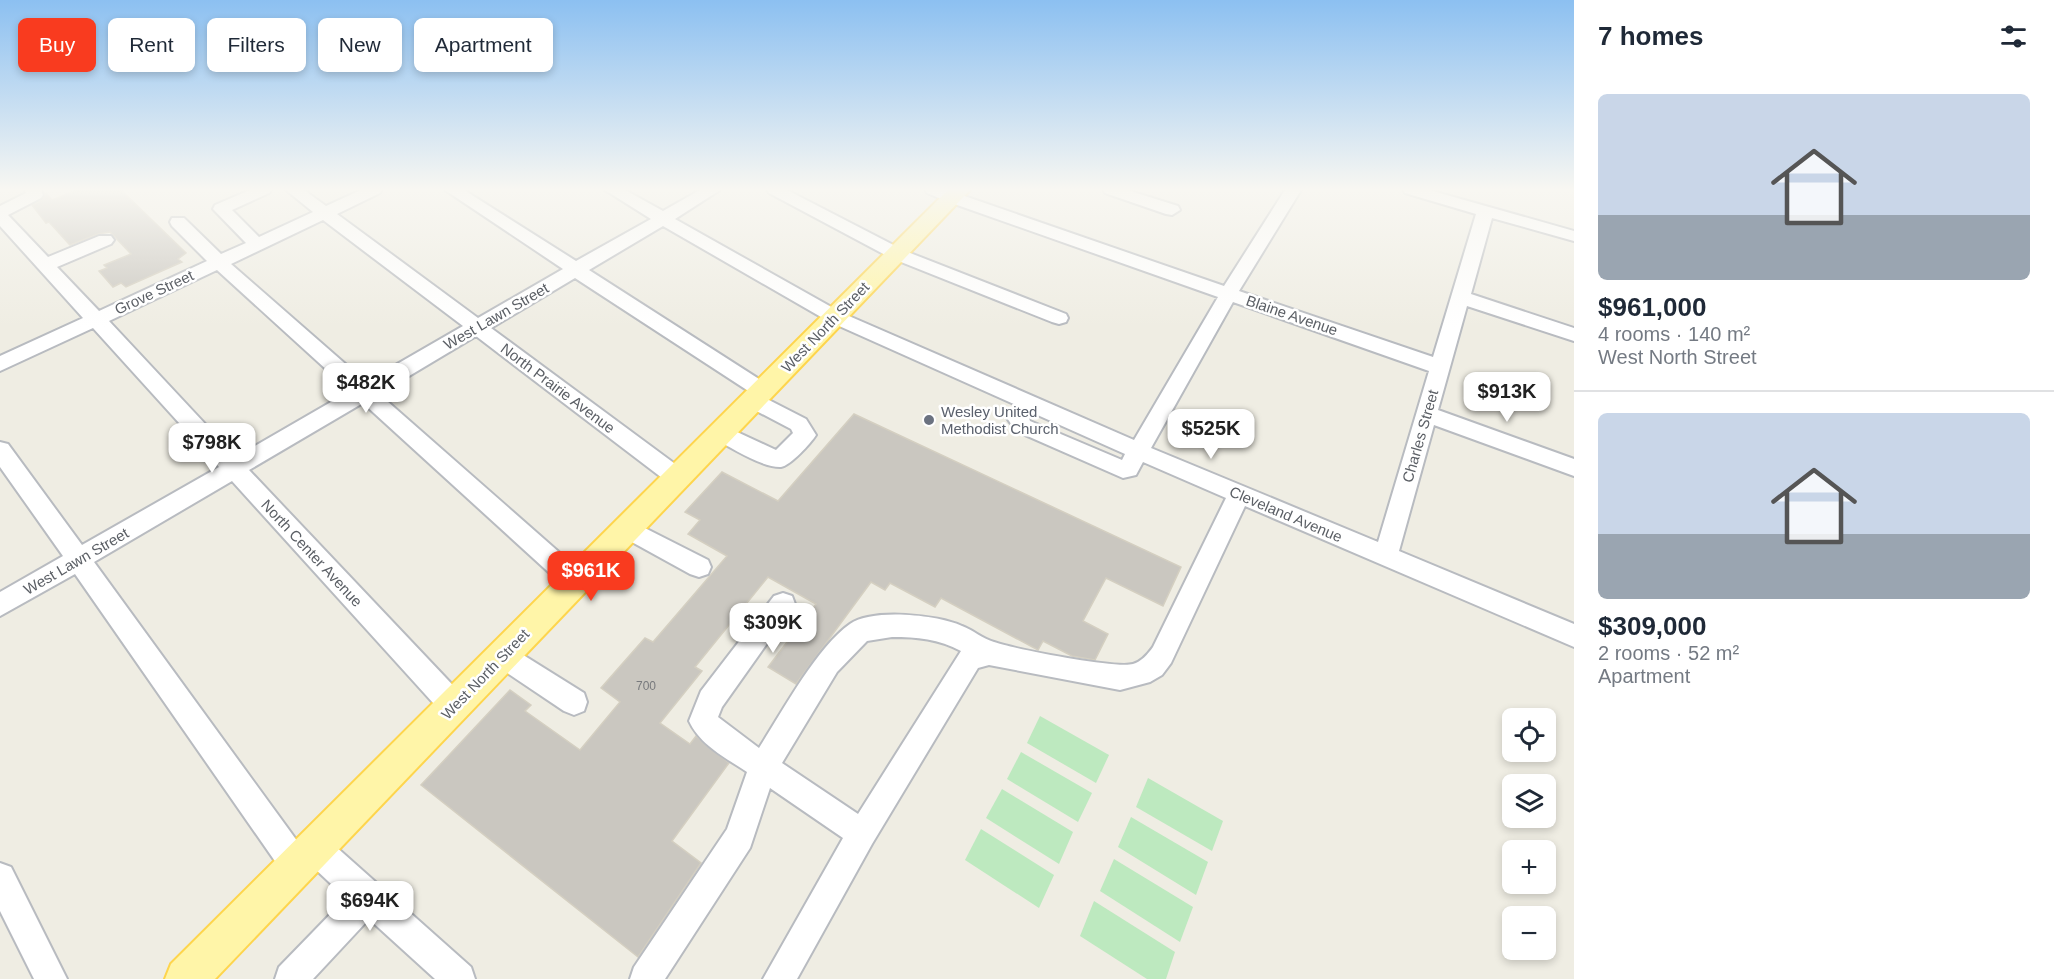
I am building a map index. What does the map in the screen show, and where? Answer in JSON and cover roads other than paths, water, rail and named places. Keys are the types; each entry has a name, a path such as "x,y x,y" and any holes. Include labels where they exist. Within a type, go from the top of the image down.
{"main road":[{"name":"West North Street","path":"186,979 629,529 913,236"}],"street":[{"name":"North Center Avenue","path":"20,236 454,706"},
{"path":"192,236 218,262 576,582"},
{"path":"248,236 256,244"},
{"name":"Grove Street","path":"0,364 275,236"},
{"name":"North Prairie Avenue","path":"355,236 678,478"},
{"path":"523,236 799,424 805,435 780,459 762,454 722,433"},
{"name":"West Lawn Street","path":"0,605 633,236"},
{"name":"Cleveland Avenue","path":"694,236 835,317 1138,451 1574,636"},
{"path":"862,236 897,254 1059,318"},
{"name":"Blaine Avenue","path":"1066,236 1440,367"},
{"path":"1138,451 1265,236"},
{"name":"Charles Street","path":"1386,556 1478,236"},
{"path":"46,265 105,240"},
{"path":"1461,297 1574,334"},
{"path":"1427,414 1574,468"},
{"path":"0,450 78,560 306,857 368,897 459,979"},
{"path":"645,979 739,837 763,767 828,664 860,631 892,626 920,626 954,634 989,653 1112,678 1130,678 1157,664 1239,494"},
{"path":"629,529 699,567"},
{"path":"783,604 711,700 704,721 715,734 862,834"},
{"path":"779,979 862,834 969,660 989,653"},
{"path":"503,656 574,702"},
{"path":"0,878 51,979"},
{"path":"299,976 368,897"}],"place":[{"name":"Wesley United Methodist Church","path":"929,420"}]}
